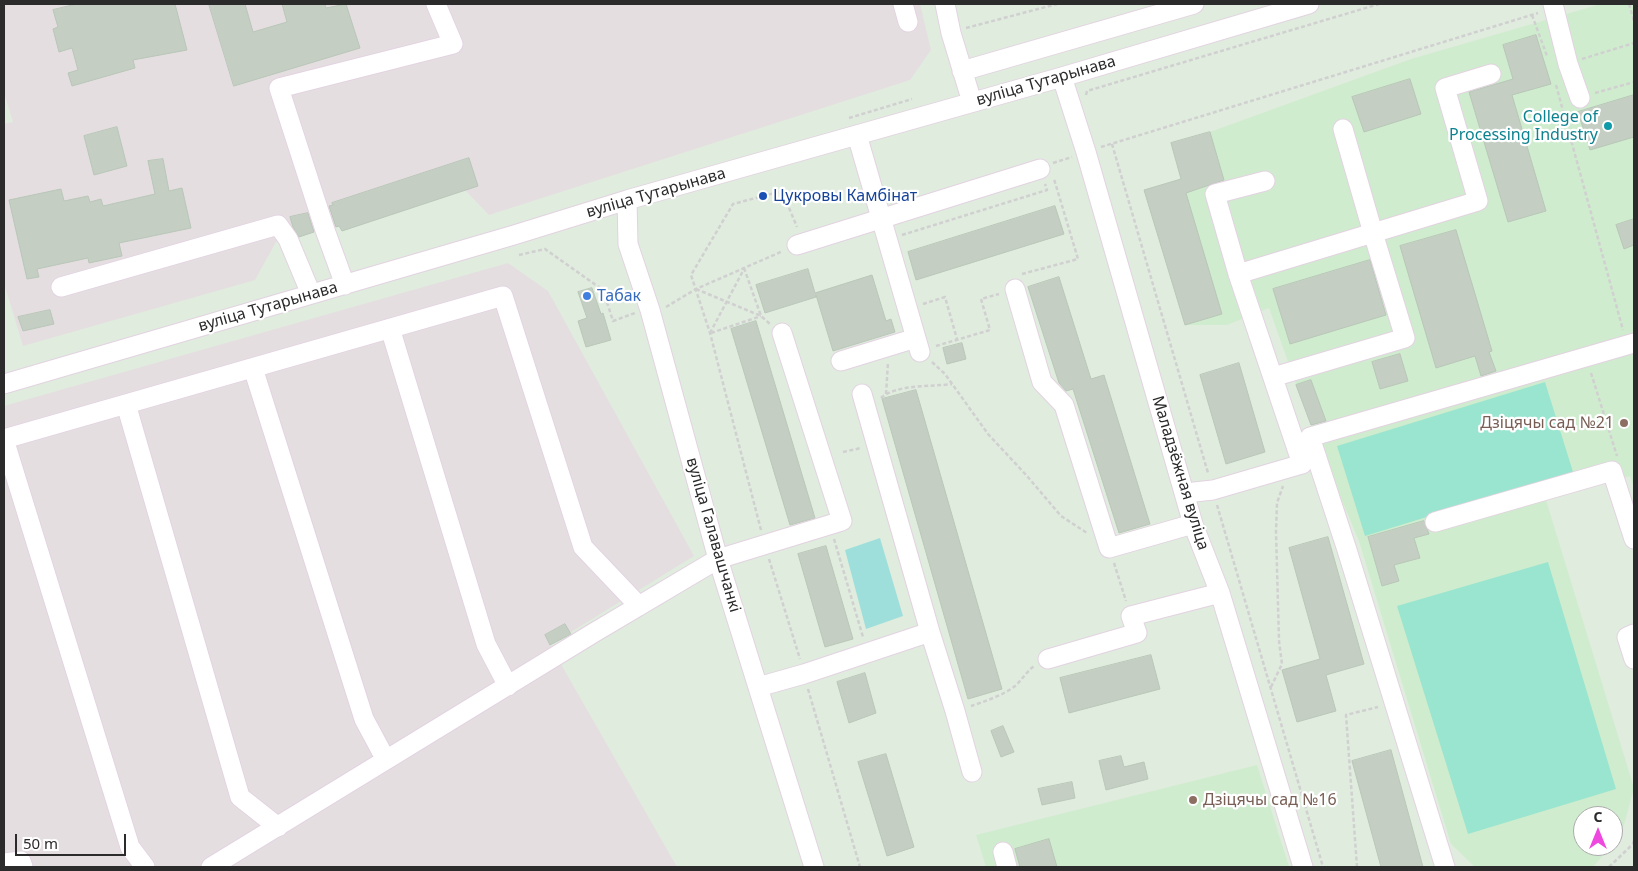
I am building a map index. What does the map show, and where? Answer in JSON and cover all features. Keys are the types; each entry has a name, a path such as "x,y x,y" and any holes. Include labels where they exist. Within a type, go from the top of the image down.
{"street":[{"path":"345,284 325,230 279,88 453,44 436,4"},
{"path":"945,4 950,32 972,102"},
{"path":"962,72 1194,4"},
{"name":"вуліца Тутарынава","path":"4,384 627,200 1062,77 1309,4"},
{"path":"1554,7 1568,64 1580,98"},
{"path":"1238,274 1478,201 1446,88 1491,74"},
{"name":"Маладзёжная вуліца","path":"1062,77 1082,154 1194,524 1220,593 1303,867"},
{"path":"1273,377 1406,338 1343,129"},
{"path":"841,361 889,346 918,345 857,135"},
{"path":"800,244 1048,169"},
{"path":"1265,181 1215,194 1238,274 1273,377 1294,467"},
{"name":"вуліца Галавашчанкі","path":"627,200 628,244 650,310 718,558 814,867"},
{"path":"62,287 278,225 288,239 311,294"},
{"path":"1015,289 1042,382 1064,405 1109,548 1194,524"},
{"path":"145,867 130,847 4,439 503,296 583,547 639,606"},
{"path":"390,328 486,644 508,686"},
{"path":"212,867 718,558 830,526 842,520 782,333"},
{"path":"1185,493 1213,490 1294,467 1310,437 1631,344"},
{"path":"253,368 364,719 386,760"},
{"path":"862,394 972,772"},
{"path":"126,404 240,797 278,827"},
{"path":"1310,437 1395,702 1445,867"},
{"path":"1435,522 1612,471 1634,539"},
{"path":"1048,659 1136,633 1131,616 1220,593"},
{"path":"758,686 804,674 930,632"},
{"path":"1634,634 1627,637 1634,659"},
{"path":"4,863 21,861 23,867"}],"path":[{"path":"950,32 1057,4"},
{"path":"1084,98 1087,91 1379,4"},
{"path":"1629,4 1634,20"},
{"path":"1048,169 1082,154 1554,7"},
{"path":"1532,15 1549,59"},
{"path":"1568,64 1634,43"},
{"path":"1554,77 1631,344"},
{"path":"1561,105 1634,82"},
{"path":"894,237 1046,190 1048,169"},
{"path":"918,345 957,339 990,330 981,299 1015,289 1022,273 1078,259 1048,169"},
{"path":"665,308 696,289 800,244 782,191 733,204 691,275 696,289 710,333 765,544 860,867"},
{"path":"520,255 545,249 603,290 613,321 636,313"},
{"path":"710,333 744,268"},
{"path":"744,268 761,316"},
{"path":"696,289 761,316 782,333"},
{"path":"922,304 945,297 957,339"},
{"path":"710,333 761,316"},
{"path":"918,345 945,374 988,434 1061,516 1109,548 1131,616"},
{"path":"889,346 886,394 911,387 935,387 952,384"},
{"path":"1586,357 1617,458"},
{"path":"1270,688 1282,664 1279,641 1277,503 1294,467"},
{"path":"830,526 868,653"},
{"path":"955,711 985,702 1014,686 1036,664 1048,659"},
{"path":"1358,867 1346,715 1395,702"},
{"path":"1609,867 1633,844 1634,839"}],"shaded area":[{"path":"4,4 920,4 931,50 910,80 489,215 465,190 342,231 339,226 276,242 255,280 23,346 4,283 4,124 13,122 4,93"},
{"path":"1601,4 1634,4 1634,488 1630,476 1546,500 1634,788 1623,827 1623,806 1573,806 1573,856 1602,856 1593,867 1475,867 1451,844 1359,541 1312,429 1269,308 1227,325 1185,325 1144,190 1181,179 1171,143 1210,132 1411,59"},
{"path":"508,263 548,291 694,556 550,645 677,867 4,867 4,406"},
{"path":"1545,382 1573,472 1365,536 1337,446"},
{"path":"880,538 903,616 866,629 845,550"},
{"path":"1548,562 1616,789 1468,834 1397,606"},
{"name":"Дзіцячы сад №16","path":"1257,765 1289,867 986,867 976,835"}],"building":[{"path":"77,4 175,4 187,50 133,60 135,68 72,86 68,73 78,70 72,48 59,52 53,29 58,27 53,10"},
{"path":"209,4 245,4 253,32 287,22 282,4 325,4 326,8 346,4 360,48 234,86"},
{"path":"1536,35 1551,84 1512,95 1546,211 1508,222 1469,92 1513,79 1503,45"},
{"path":"1410,79 1421,114 1364,132 1352,97"},
{"name":"College of Processing Industry","path":"1634,95 1634,137 1590,150 1578,112"},
{"path":"117,127 127,166 94,175 84,136"},
{"path":"1210,132 1224,180 1186,193 1222,314 1185,325 1144,190 1181,179 1171,143"},
{"path":"469,158 478,186 342,231 339,226 336,227 329,206 333,205 332,203"},
{"path":"163,159 169,191 182,188 191,228 119,243 122,256 89,263 88,258 37,269 39,277 27,279 9,200 61,189 64,201 88,196 90,202 101,199 103,206 155,194 148,161"},
{"path":"1055,206 1064,234 916,280 908,252"},
{"path":"308,213 314,232 299,237 290,217"},
{"path":"1634,219 1634,245 1624,249 1616,225"},
{"path":"1456,230 1492,351 1489,352 1496,371 1481,376 1475,356 1436,368 1400,246"},
{"path":"1370,260 1386,315 1290,344 1273,289"},
{"path":"808,269 815,293 872,275 886,321 891,319 895,332 833,351 816,295 816,297 765,313 756,285"},
{"path":"1059,277 1091,379 1104,375 1150,524 1119,533 1073,389 1066,391 1059,383 1028,287"},
{"path":"592,288 601,314 603,313 611,340 586,347 578,321 587,318 578,292"},
{"path":"50,310 54,324 23,331 18,317"},
{"path":"756,321 815,518 790,525 731,329"},
{"path":"962,343 966,359 947,364 943,348"},
{"path":"1400,354 1408,381 1380,389 1372,362"},
{"path":"1239,363 1265,452 1226,464 1200,375"},
{"path":"1311,380 1326,421 1311,425 1296,385"},
{"path":"916,390 1002,689 968,699 882,399"},
{"path":"1424,521 1429,534 1414,538 1420,558 1394,565 1399,581 1382,586 1368,537"},
{"path":"1328,537 1364,664 1326,675 1336,711 1297,722 1282,670 1320,659 1289,548"},
{"path":"826,546 853,639 825,647 798,554"},
{"path":"565,624 571,634 550,645 545,635"},
{"path":"1151,655 1160,689 1069,713 1060,678"},
{"path":"865,673 876,713 849,723 837,682"},
{"path":"1003,726 1014,752 1001,757 991,731"},
{"path":"1391,750 1423,867 1381,867 1352,761"},
{"path":"886,754 914,847 887,856 858,762"},
{"path":"1121,756 1124,767 1144,762 1148,779 1106,790 1099,761"},
{"path":"1072,782 1075,798 1042,805 1038,789"},
{"path":"1049,839 1057,867 1020,867 1015,849"}],"place":[{"name":"College of Processing Industry","path":"1608,126"},
{"name":"Цукровы Камбінат","path":"763,196"},
{"name":"Табак","path":"587,296"},
{"name":"Дзіцячы сад №21","path":"1624,423"},
{"name":"Дзіцячы сад №16","path":"1193,800"}]}
